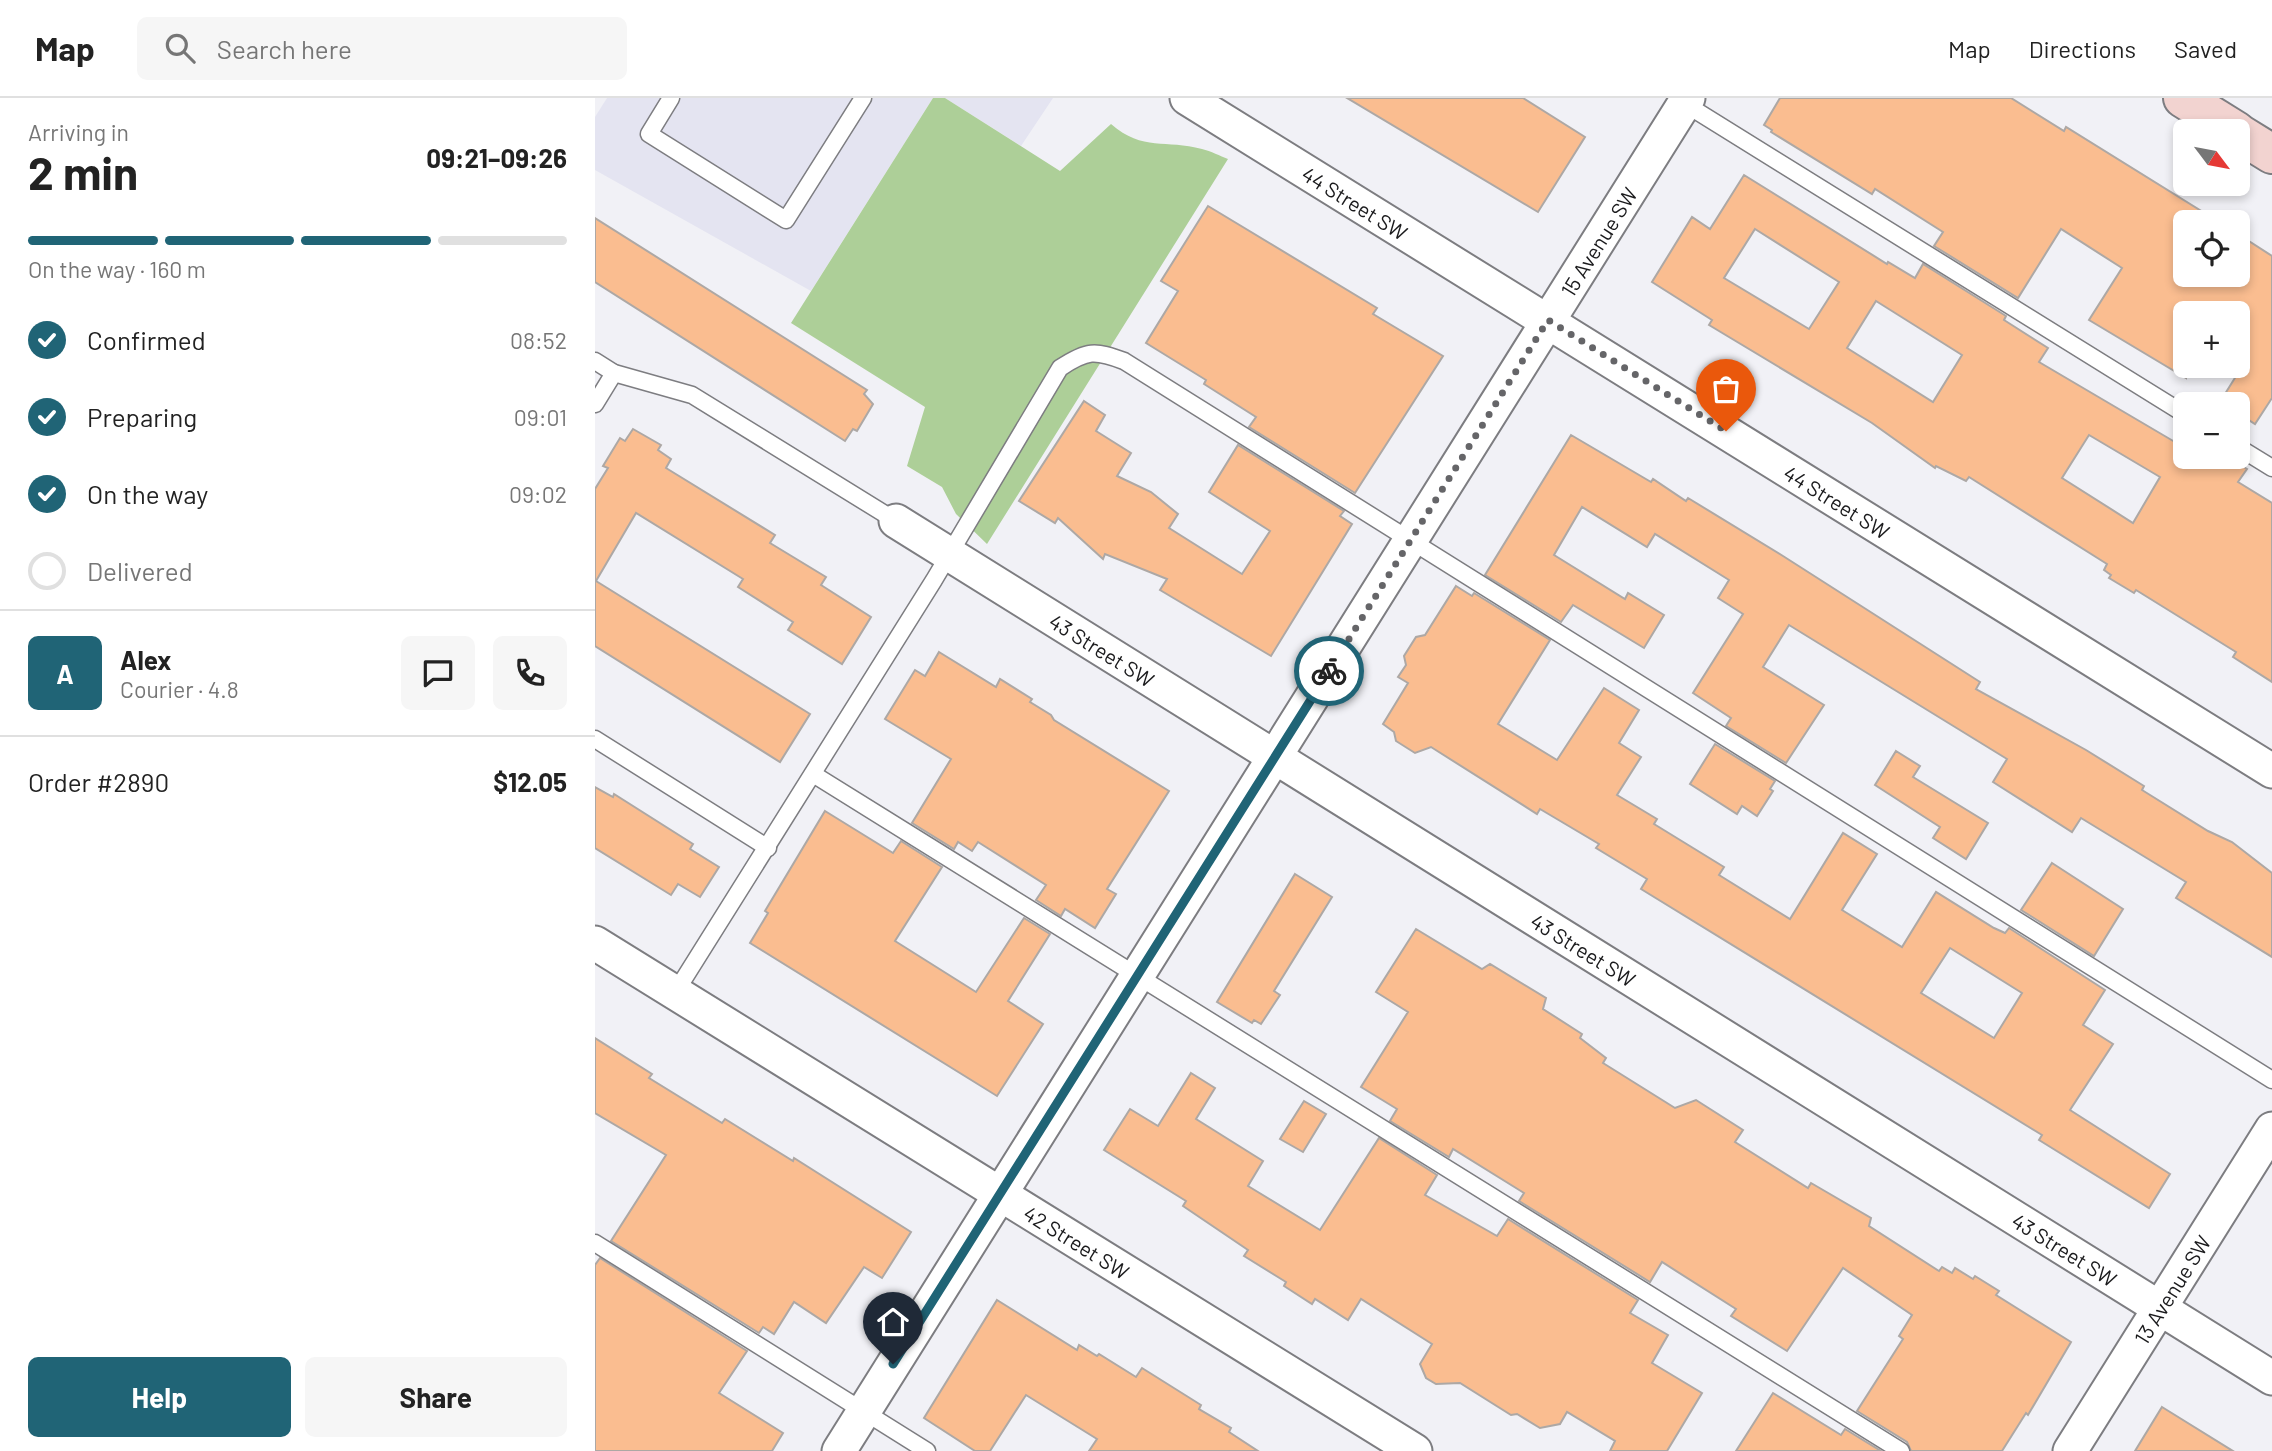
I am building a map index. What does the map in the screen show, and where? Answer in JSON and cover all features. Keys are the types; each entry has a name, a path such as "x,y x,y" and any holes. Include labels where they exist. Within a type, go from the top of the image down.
{"street":[{"name":"44 Street SW","path":"1187,98 2272,771"},
{"path":"2183,98 2216,119"},
{"name":"15 Avenue SW","path":"839,1451 999,1192 1276,756 1682,100"},
{"path":"2251,141 2272,154"},
{"name":"43 Street SW","path":"896,522 2272,1378"},
{"name":"42 Street SW","path":"595,943 1415,1451"},
{"name":"13 Avenue SW","path":"2070,1451 2272,1129"}],"lane":[{"path":"671,98 649,134 786,220 863,98"},
{"path":"1682,100 2173,407"},
{"path":"675,992 768,848 1060,368 1080,355 1100,352 1124,361 2272,1080"},
{"path":"595,361 614,373 692,395 896,522"},
{"path":"595,404 614,373"},
{"path":"2250,454 2272,468"},
{"path":"595,739 768,848"},
{"path":"813,774 1901,1451"},
{"path":"595,1243 927,1451"}],"shaded area":[{"path":"607,98 933,98 811,291 595,170 595,117"},
{"path":"945,98 1053,98 1021,146"}],"green space":[{"path":"933,98 945,98 1060,171 1111,124 1123,133 1144,142 1189,146 1228,159 987,544 956,514 942,487 907,466 925,407 791,323"}],"building":[{"path":"1347,98 1523,98 1585,137 1538,212"},
{"path":"1780,98 2011,98 2064,131 2066,127 2173,193 2173,196 2200,210 2173,210 2173,287 2250,287 2250,242 2272,256 2272,398 2255,424 2250,421 2250,392 2226,392 2235,378 2250,378 2250,301 2173,301 2173,370 2089,320 2122,268 2061,229 2018,298 1934,246 1943,232 1875,189 1872,194 1771,132 1772,130 1764,125"},
{"path":"1744,175 1887,264 1888,262 1915,278 1923,264 2006,316 2004,320 2048,348 2039,362 2173,441 2173,469 2247,469 2238,482 2272,503 2272,682 2233,657 2236,652 2136,590 2134,593 2109,578 2111,575 2104,570 2107,564 1969,477 1966,481 1936,466 1935,468 1872,423 1709,325 1712,320 1652,282 1692,217 1710,229","holes":["1755,229 1839,282 1809,329 1724,278","1876,301 1962,355 1933,402 1847,348","2089,435 2160,477 2133,523 2062,478"]},
{"path":"1208,206 1377,308 1373,314 1443,356 1355,493 1249,427 1256,417 1204,384 1206,380 1146,343 1178,291 1161,281"},
{"path":"595,218 867,390 864,394 873,404 857,431 853,429 845,441 595,282"},
{"path":"1084,401 1105,415 1096,431 1131,453 1117,476 1151,492 1178,514 1169,528 1242,574 1270,531 1209,492 1238,445 1344,511 1340,516 1352,524 1271,656 1160,590 1167,579 1105,554 1103,559 1058,518 1055,523 1019,501"},
{"path":"633,429 661,445 658,450 671,459 666,468 775,535 770,543 826,577 821,585 871,617 842,664 788,630 793,622 738,587 743,579 636,513 596,581 810,714 780,762 595,646 595,489 608,468 603,466 620,438 625,441"},
{"path":"1571,435 1651,482 1653,479 1686,501 1688,498 1783,556 1980,682 1976,689 2086,750 2144,786 2142,790 2208,831 2232,842 2272,873 2272,957 2176,898 2186,882 2081,818 2072,832 1993,782 2007,759 1789,625 1763,667 1824,705 1786,763 1726,726 1731,718 1693,693 1743,614 1718,598 1729,580 1655,534 1647,547 1582,507 1554,555 1625,599 1628,593 1664,615 1644,648 1573,605 1561,622 1485,575"},
{"path":"1456,586 1472,596 1474,593 1550,640 1498,724 1557,760 1604,688 1639,710 1619,743 1641,757 1617,795 1657,819 1654,824 1724,867 1719,875 1790,919 1843,833 1877,854 1842,910 1902,947 1936,892 1994,928 2005,933 2009,928 2105,990 2083,1025 2113,1044 2070,1110 2170,1174 2149,1208 2039,1140 2042,1135 1641,889 1647,879 1596,848 1599,844 1540,809 1537,814 1431,747 1415,753 1396,741 1394,732 1383,724 1408,683 1398,677 1406,665 1404,656 1416,637 1425,635","holes":["1950,948 2022,993 1994,1038 1921,993"]},
{"path":"939,652 996,687 1000,679 1032,699 1030,702 1051,715 1054,720 1169,791 1107,889 1116,894 1095,928 1065,909 1061,916 1036,900 1046,885 978,842 972,851 958,842 954,849 912,823 951,759 885,719 915,670 925,676"},
{"path":"1715,744 1775,781 1770,789 1773,791 1757,816 1742,806 1737,814 1690,784"},
{"path":"1896,751 1920,766 1913,777 1988,823 1966,859 1933,838 1940,827 1875,785"},
{"path":"595,787 613,797 614,794 693,844 690,849 719,867 700,897 678,884 671,895 595,848"},
{"path":"825,811 893,853 901,841 942,867 895,941 976,992 1024,918 1050,934 1008,1001 1043,1024 997,1096 750,943 768,913 765,911"},
{"path":"2052,863 2123,909 2094,956 2021,910"},
{"path":"1295,874 1332,897 1274,991 1280,995 1261,1024 1254,1020 1252,1023 1217,1002"},
{"path":"1416,929 1482,969 1490,964 1546,998 1543,1009 1582,1034 1580,1038 1606,1058 1603,1063 1675,1108 1696,1100 1743,1130 1735,1142 1808,1188 1811,1183 1871,1218 1869,1226 1939,1271 1942,1267 1952,1273 1955,1268 1973,1279 1975,1276 1999,1291 1996,1295 2071,1342 2028,1415 2026,1413 2002,1451 1911,1451 1907,1442 1857,1411 1903,1339 1899,1336 1912,1315 1843,1268 1787,1351 1731,1316 1736,1309 1662,1262 1650,1282 1519,1201 1524,1193 1453,1149 1449,1157 1390,1121 1397,1109 1361,1087 1408,1012 1376,992"},
{"path":"595,1038 652,1074 649,1078 722,1123 725,1119 793,1161 794,1158 911,1232 882,1278 864,1267 826,1323 794,1302 774,1334 763,1327 759,1333 611,1241 666,1155 595,1113"},
{"path":"1191,1073 1215,1088 1196,1119 1263,1161 1248,1186 1320,1230 1379,1138 1437,1175 1425,1195 1497,1236 1508,1219 1638,1300 1630,1313 1668,1335 1652,1363 1702,1393 1667,1451 1610,1451 1615,1441 1567,1412 1560,1424 1540,1428 1517,1414 1511,1415 1460,1383 1436,1384 1426,1378 1420,1364 1432,1344 1361,1299 1348,1320 1315,1299 1312,1304 1284,1286 1286,1282 1244,1256 1248,1250 1183,1206 1186,1201 1104,1150 1130,1109 1158,1126"},
{"path":"1304,1101 1326,1114 1303,1152 1280,1139"},
{"path":"600,1258 747,1351 719,1393 783,1433 772,1451 595,1451 595,1265"},
{"path":"997,1300 1077,1350 1079,1345 1097,1356 1099,1354 1136,1377 1142,1368 1201,1405 1199,1409 1231,1428 1229,1432 1258,1451 1089,1451 1097,1439 1026,1395 990,1451 975,1451 924,1418"},
{"path":"1773,1393 1841,1435 1845,1429 1881,1451 1736,1451"},
{"path":"2162,1407 2233,1451 2135,1451"}],"way so far":[{"path":"1329,671 1548,320 1726,431"}],"route":[{"path":"893,1364 1329,671"}]}
